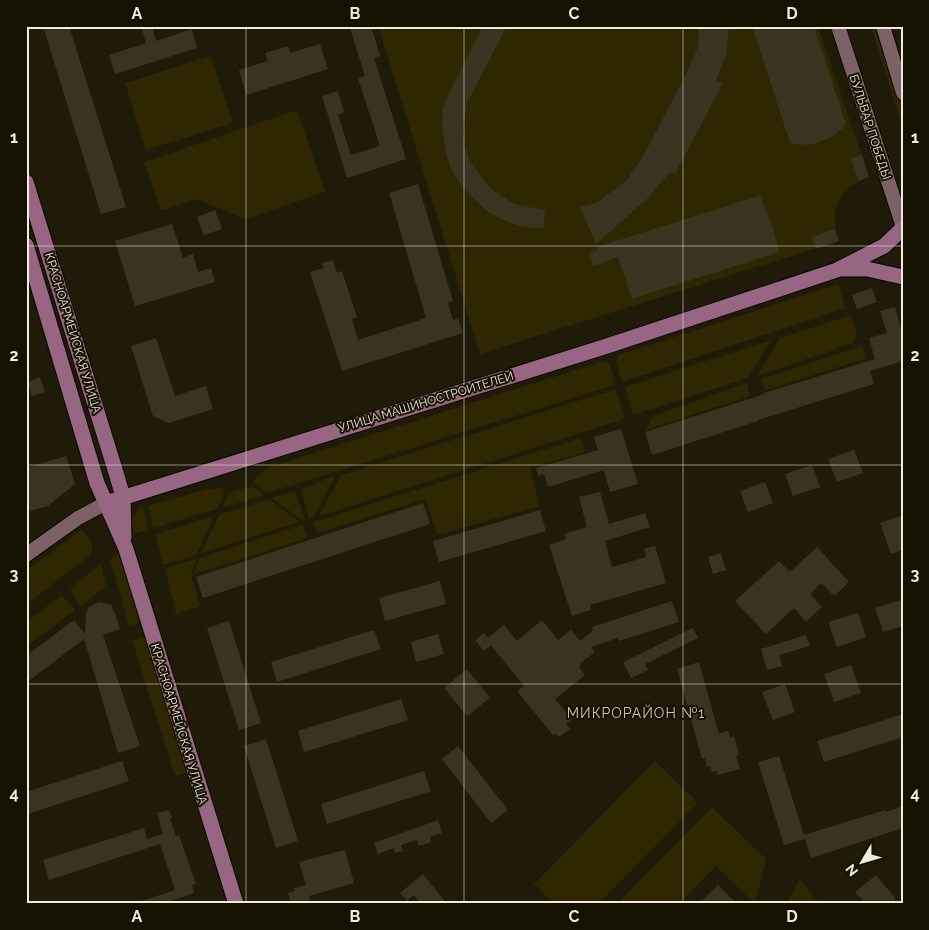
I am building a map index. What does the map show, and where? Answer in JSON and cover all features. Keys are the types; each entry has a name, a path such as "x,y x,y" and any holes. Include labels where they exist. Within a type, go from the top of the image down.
{"main road":[{"name":"КРАСНОАРМЕЙСКАЯ УЛИЦА","path":"26,182 123,498 124,543"},
{"name":"УЛИЦА МАШИНОСТРОИТЕЛЕЙ","path":"106,503 598,348 837,270 884,246 903,228"},
{"name":"КРАСНОАРМЕЙСКАЯ УЛИЦА","path":"26,245 98,483 124,543 236,904"},
{"name":"УЛИЦА МАШИНОСТРОИТЕЛЕЙ","path":"837,270 867,269 903,277"}],"street":[{"name":"БУЛЬВАР ПОБЕДЫ","path":"838,26 903,228"},
{"path":"882,26 903,93"},
{"name":"УЛИЦА МАШИНОСТРОИТЕЛЕЙ","path":"26,556 78,518 106,503"}],"shaded area":[{"path":"378,26 818,26 869,177 850,187 843,194 839,202 835,220 839,241 480,354"},
{"path":"871,26 878,26 903,106 903,129"},
{"path":"211,56 233,123 146,150 125,83"},
{"path":"297,110 325,192 245,219 197,199 161,211 144,162"},
{"path":"838,284 846,308 622,382 616,361 619,355"},
{"path":"851,315 857,334 853,343 757,376 780,338"},
{"path":"771,340 748,378 633,415 625,387"},
{"path":"862,346 866,358 765,391 761,379"},
{"path":"604,361 610,364 615,385 267,493 255,485 254,479 270,467"},
{"path":"747,383 750,396 646,430 653,416"},
{"path":"616,389 625,419 319,516 341,475"},
{"path":"581,438 585,452 530,468 540,506 437,535 426,499 317,533 314,522"},
{"path":"335,476 314,517 309,519 301,489"},
{"path":"252,486 264,495 222,508 229,493"},
{"path":"223,488 224,494 217,509 153,528 148,506 207,489"},
{"path":"295,491 305,520 303,521 272,498"},
{"path":"269,499 299,522 201,553 219,515"},
{"path":"143,507 149,530 133,534 132,519 139,508"},
{"path":"214,516 196,555 163,565 155,534"},
{"path":"303,525 307,538 194,574 199,558"},
{"path":"81,530 89,538 93,549 90,555 26,605 26,571"},
{"path":"119,552 140,622 129,626 110,560"},
{"path":"196,559 191,575 200,606 176,614 165,568"},
{"path":"101,563 106,586 81,606 70,589"},
{"path":"62,595 75,610 26,647 26,622"},
{"path":"146,636 189,772 175,776 132,640"},
{"path":"655,761 698,803 598,904 554,904 534,884"},
{"path":"712,807 766,859 755,904 716,866 679,904 624,904 621,900"},
{"path":"800,879 820,904 786,904"}],"building":[{"path":"43,26 69,26 126,207 101,214"},
{"path":"141,26 152,26 156,41 192,29 197,48 115,74 109,55 146,43"},
{"path":"371,26 380,56 374,58 406,159 347,178 322,96 338,91 344,112 338,115 351,155 380,146 358,78 365,76 350,28"},
{"path":"483,26 507,26 467,103 463,128 464,145 470,162 490,188 514,204 545,210 544,228 517,225 487,211 461,185 451,169 446,153 442,125 443,108"},
{"path":"699,26 729,26 726,55 716,81 723,83 675,174 670,172 648,198 596,244 580,207 596,203 627,180 646,151 688,70 698,47"},
{"path":"752,26 814,26 846,124 841,130 828,139 813,144 790,143"},
{"path":"320,44 328,69 246,95 239,70 268,61 265,53 288,46 290,53"},
{"path":"862,155 869,177 858,181 851,158"},
{"path":"418,184 453,301 448,303 453,320 458,318 463,333 342,371 310,272 324,268 322,263 333,260 337,273 342,271 357,317 352,319 358,340 426,318 389,193"},
{"path":"761,195 772,224 779,252 632,299 618,257 593,266 589,253 598,250 597,247"},
{"path":"215,210 222,229 204,235 197,217"},
{"path":"172,224 183,258 193,254 198,272 211,268 215,282 135,306 115,241"},
{"path":"835,229 839,241 816,249 812,237"},
{"path":"872,288 877,302 857,309 852,295"},
{"path":"895,307 901,328 903,328 903,361 870,371 874,384 652,455 645,432 875,359 869,338 887,333 880,311"},
{"path":"156,338 175,396 206,386 213,409 169,423 153,416 131,346"},
{"path":"40,377 45,392 32,396 27,382"},
{"path":"621,429 638,484 610,492 604,470 548,487 544,474 538,476 536,468 598,450 594,437"},
{"path":"854,450 863,473 837,482 828,459"},
{"path":"66,456 75,484 48,506 30,511 26,498 26,468"},
{"path":"812,465 820,487 793,496 785,474"},
{"path":"765,482 773,503 748,512 740,491"},
{"path":"600,492 609,524 645,513 650,527 605,541 612,567 646,557 644,549 655,546 666,583 590,605 591,610 572,616 549,545 566,539 564,534 587,527 579,497"},
{"path":"423,503 430,524 203,598 196,577"},
{"path":"540,510 546,531 439,562 433,541"},
{"path":"903,515 903,550 891,554 880,523"},
{"path":"817,547 849,582 834,596 821,583 810,594 822,607 806,622 794,608 766,634 735,601 779,561 790,572"},
{"path":"721,553 726,570 713,574 708,557"},
{"path":"440,581 446,604 385,621 379,598"},
{"path":"903,599 903,626 883,632 875,608"},
{"path":"672,601 679,622 619,641 618,638 591,647 595,652 579,664 585,675 555,699 572,720 566,724 570,729 559,737 556,734 553,735 517,691 524,686 491,645 484,651 475,640 484,633 488,638 504,625 517,641 542,620 558,640 571,630 580,641 593,630 592,627"},
{"path":"99,602 111,605 120,629 103,635 140,746 118,753 84,639 26,683 26,656 74,620 85,634 86,613 89,607"},
{"path":"858,613 866,637 837,647 828,622"},
{"path":"229,621 261,723 239,730 207,628"},
{"path":"693,628 698,638 645,664 648,670 631,678 623,662"},
{"path":"374,630 381,649 277,682 271,662"},
{"path":"438,634 444,654 416,662 411,642"},
{"path":"806,635 810,646 779,655 782,666 767,670 761,649"},
{"path":"699,662 719,734 728,731 730,738 734,736 739,755 736,756 740,769 718,775 716,771 712,772 710,766 707,767 705,758 702,759 677,669"},
{"path":"851,665 861,693 834,702 824,674"},
{"path":"467,669 490,698 467,716 444,688"},
{"path":"785,684 795,712 773,720 762,692"},
{"path":"401,699 408,720 304,752 298,731"},
{"path":"903,714 903,737 824,762 817,741"},
{"path":"266,739 298,841 276,848 244,746"},
{"path":"458,746 508,810 491,823 442,759"},
{"path":"779,756 804,835 903,806 903,828 811,858 805,839 784,845 758,762"},
{"path":"122,761 129,781 28,814 26,792"},
{"path":"424,771 431,791 327,824 321,804"},
{"path":"169,810 176,836 179,835 196,884 192,885 194,893 171,901 172,904 139,904 139,902 175,890 160,844 49,880 43,860 144,828 147,839 163,834 157,813"},
{"path":"438,820 442,833 430,837 431,842 419,846 417,840 401,845 403,851 395,853 393,848 378,854 374,843"},
{"path":"345,850 354,883 309,896 311,904 291,904 288,893 295,891 294,888 306,885 299,862"},
{"path":"423,874 447,904 421,904 414,895 407,901 400,893"},
{"path":"876,875 896,899 889,904 866,904 855,892"},
{"path":"718,885 737,904 699,904"}],"district":[{"name":"МИКРОРАЙОН №1","path":"636,713"}]}
